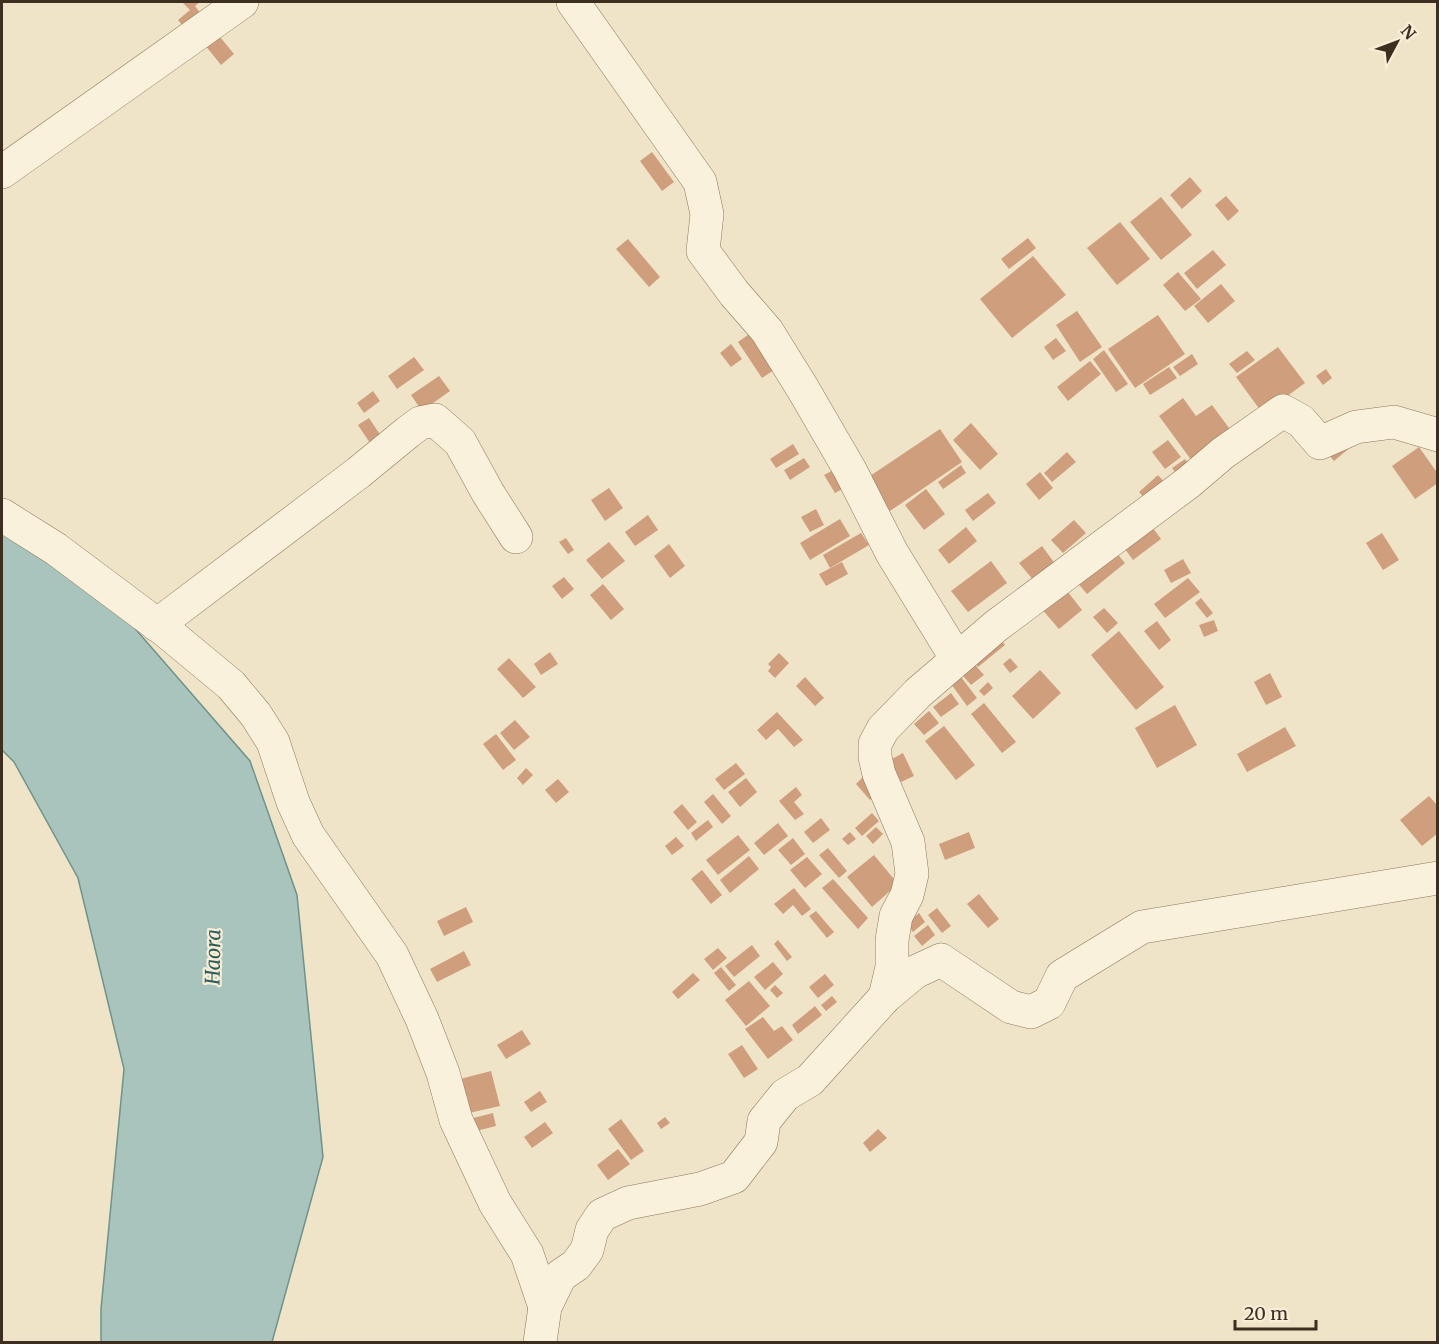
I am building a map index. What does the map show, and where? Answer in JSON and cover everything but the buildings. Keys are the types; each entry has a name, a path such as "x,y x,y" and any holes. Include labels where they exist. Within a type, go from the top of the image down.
{"street":[{"path":"2,172 242,2"},
{"path":"573,2 700,182 707,214 703,251 767,331 850,470 892,553 957,660"},
{"path":"885,997 892,967 892,940 896,916 907,895 912,874 908,842 879,774 875,744 883,729 911,700 996,626 1055,580 1179,489 1223,453 1283,411 1301,421 1320,443 1356,427 1394,422 1437,435"},
{"path":"157,625 358,473 420,423 435,420 460,442 516,537"},
{"path":"2,515 56,549 157,625 231,685 256,715 273,742 293,802 308,835 392,955 422,1019 443,1073 456,1120 495,1203 527,1254 545,1307"},
{"path":"540,1342 545,1307 560,1276 576,1265 587,1250 592,1230 602,1215 628,1203 700,1189 734,1177 761,1142 764,1121 785,1095 810,1080 885,997 915,972 941,960 1011,1007 1031,1012 1049,1003 1062,976 1142,927 1437,878"}],"water":[{"name":"Haora","path":"2,523 112,602 250,761 297,895 323,1157 272,1342 101,1342 101,1309 124,1069 78,878 14,762 2,750"}]}
